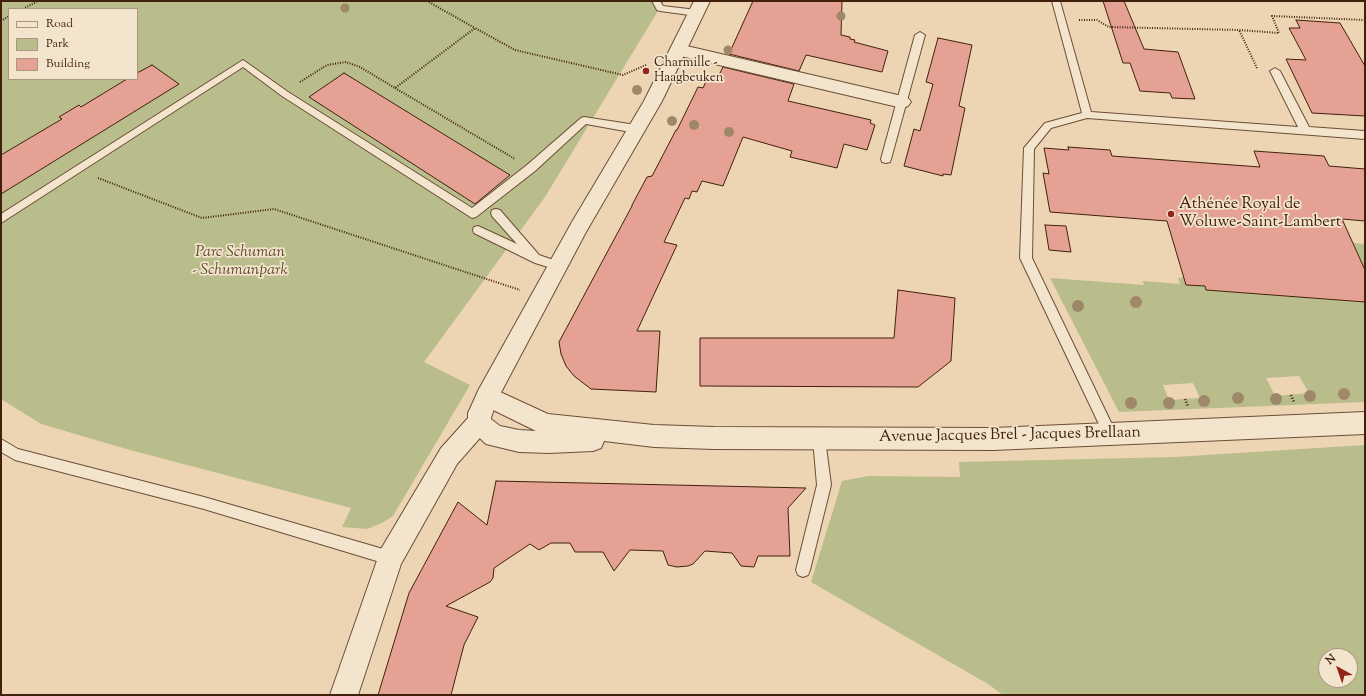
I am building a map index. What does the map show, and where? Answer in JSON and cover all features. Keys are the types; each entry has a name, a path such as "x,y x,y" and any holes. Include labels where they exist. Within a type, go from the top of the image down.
{"street":[{"path":"344,695 390,558 449,456 465,437 480,423 480,413 487,396 558,266 653,101 700,7"},
{"path":"678,50 902,102"},
{"name":"Avenue Jacques Brel - Jacques Brellaan","path":"487,396 546,424 654,436"},
{"name":"Avenue Jacques Brel - Jacques Brellaan","path":"480,423 494,436 519,441 549,442 654,436 820,439 994,439 1365,423"}],"lane":[{"path":"656,1 660,8 700,7"},
{"path":"1056,1 1087,115"},
{"path":"886,159 920,35"},
{"path":"1,219 243,63 285,94 472,214 531,168 584,120 636,129"},
{"path":"1275,71 1305,130"},
{"path":"1111,435 1026,258 1029,148 1048,125 1087,115 1365,135"},
{"path":"496,213 538,260"},
{"path":"478,230 538,260 558,266"},
{"path":"803,570 824,485 820,439"},
{"path":"1,445 15,454 204,503 390,558"}],"path":[{"path":"25,8 38,1"},
{"path":"427,1 515,50 623,75 647,65"},
{"path":"1276,27 1272,16 1365,20"},
{"path":"1061,19 1097,20 1108,27 1239,30"},
{"path":"394,88 475,28"},
{"path":"285,94 310,75 327,65 346,62 360,67 531,168"},
{"path":"79,170 202,218 274,209 526,292"}],"green space":[{"name":"Parc Schuman - Schumanpark","path":"1,1 664,1 545,197 424,362 470,385 393,516 382,523 367,529 342,527 351,508 130,450 41,424 1,399"},
{"path":"1353,243 1365,244 1365,270"},
{"path":"1050,278 1144,285 1143,281 1180,284 1178,278 1202,278 1206,290 1359,302 1365,291 1365,402 1119,412","holes":["1299,376 1309,393 1275,396 1266,378","1193,383 1200,398 1169,400 1163,385"]},
{"path":"1365,445 1365,695 1003,695 988,684 811,582 842,481 868,476 960,477 959,462 1175,457"}],"building":[{"path":"753,1 842,1 841,35 850,37 850,39 855,40 854,42 888,51 882,72 806,55 799,71 729,54"},
{"path":"1103,1 1124,1 1144,49 1178,52 1195,99 1172,98 1170,93 1140,91 1130,63 1123,63"},
{"path":"1296,20 1340,23 1365,66 1365,116 1312,113 1286,59 1306,60 1289,28 1300,28"},
{"path":"938,38 972,45 959,106 965,108 951,175 943,174 943,176 904,166 914,129 920,131 933,84 926,82"},
{"path":"152,65 179,84 1,194 1,155 62,119 59,117 79,105 81,107 125,80 138,80 138,72"},
{"path":"723,67 794,84 788,101 871,120 870,123 875,125 867,150 844,144 837,168 790,157 792,151 743,137 723,186 702,181 697,192 692,191 689,199 685,198 664,242 677,245 637,331 660,331 656,392 591,389 574,376 566,366 561,354 559,342 647,177 652,176 698,87 703,88 709,75 718,77"},
{"path":"344,73 510,175 475,204 309,97"},
{"path":"1068,147 1110,150 1112,156 1260,167 1254,151 1324,156 1329,166 1365,169 1365,221 1342,219 1365,270 1365,302 1206,290 1205,286 1186,285 1167,221 1050,212 1043,173 1049,174 1044,148 1069,150"},
{"path":"1045,225 1066,226 1071,252 1049,250"},
{"path":"898,290 955,298 951,361 918,387 700,386 700,338 894,338"},
{"path":"496,481 806,488 788,508 790,556 758,556 754,567 741,566 732,553 705,551 693,564 677,567 668,565 663,551 630,550 614,571 603,552 575,552 570,543 551,543 539,550 530,544 494,568 493,578 490,582 446,606 478,617 464,645 451,695 378,695 409,593 458,502 487,525"}],"place":[{"name":"Charmille - Haagbeuken","path":"646,71"},
{"name":"Athénée Royal de Woluwe-Saint-Lambert","path":"1171,214"}]}
